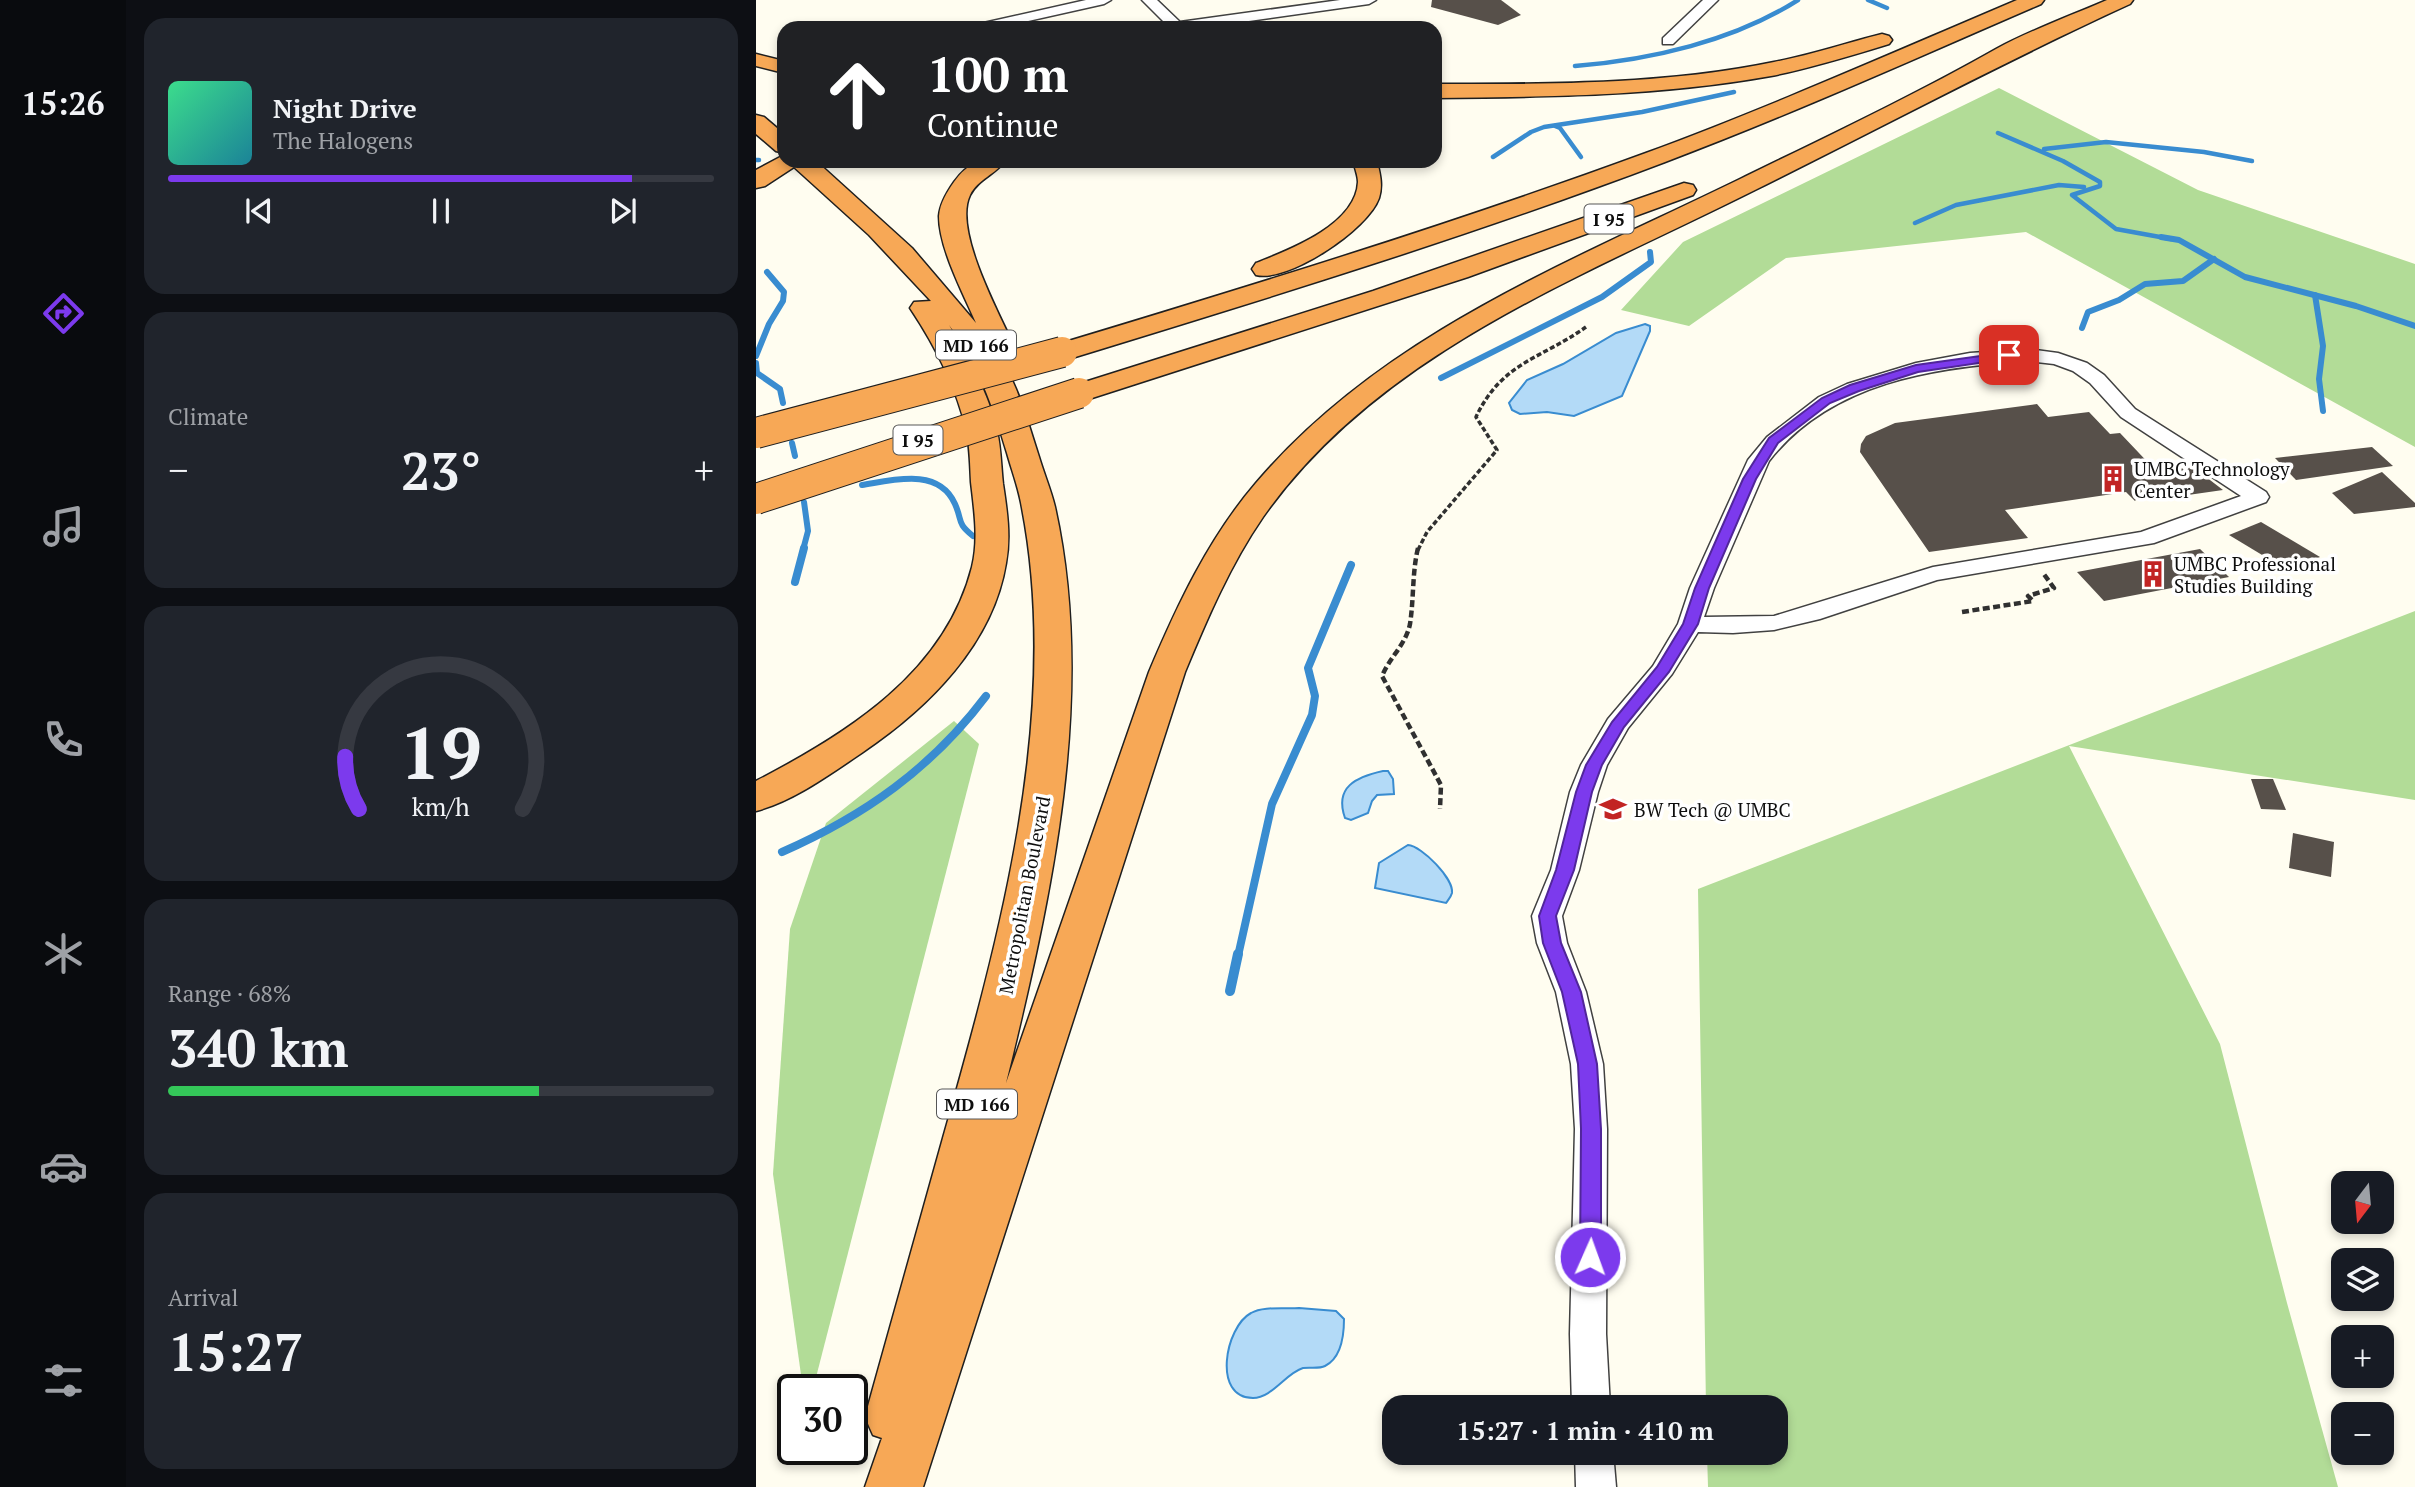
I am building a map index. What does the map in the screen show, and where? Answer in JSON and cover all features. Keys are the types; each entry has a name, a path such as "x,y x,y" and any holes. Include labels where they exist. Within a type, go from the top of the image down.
{"highway":[{"path":"1442,90 1578,90 1711,79 1798,65 1996,0"},
{"name":"I 95","path":"756,433 1348,264 1545,198 1758,117 2034,0"},
{"name":"I 95","path":"756,485 1079,393 1335,314 1591,226 1809,138 2123,0"},
{"path":"894,1487 1167,672 1209,579 1266,491 1332,420 1367,391 1414,356 1474,319 1532,288 1843,140 2022,45"},
{"path":"756,61 777,66"},
{"name":"Metropolitan Boulevard","path":"756,121 777,141"},
{"path":"756,181 777,163"},
{"path":"756,798 823,762 862,735 907,698 942,662 965,630 980,598 989,564 992,520 981,428 957,369 933,319 895,270 803,168"},
{"name":"Metropolitan Boulevard","path":"806,168 916,264 989,362 1013,421 1040,511 1050,586 1050,751 1031,878 999,1018 874,1487"},
{"path":"984,168 966,182 956,197 952,217 957,240 1030,418 1047,510 1050,586"},
{"path":"756,427 1060,345 1267,268 1329,238 1350,221 1363,206 1370,191 1367,168"},
{"path":"756,499 1079,393"}],"street":[{"path":"1010,21 1104,0"},
{"path":"1149,0 1171,21"},
{"path":"1220,21 1369,0"},
{"path":"1668,41 1711,0"},
{"path":"1591,1395 1588,1334 1591,1129 1587,1064 1572,992 1552,943 1548,916 1565,870 1584,792 1594,765 1617,725 1663,669 1690,624 1702,588 1749,479 1774,441 1826,401 1854,388 1916,369 1970,359 2028,355 2058,359 2080,367 2097,379 2128,413 2258,497 2146,538 1933,574 1812,614 1774,623 1733,626 1690,624"},
{"path":"1595,1465 1597,1487"}],"path":[{"path":"1440,809 1441,785 1389,694 1382,676 1387,664 1404,643 1410,624 1413,568 1418,548 1427,532 1497,450 1496,441 1482,429 1476,417 1482,400 1490,389 1507,370 1556,348 1586,327"},
{"path":"2256,474 2287,471"},
{"path":"1962,612 2033,601 2028,596 2054,588 2040,568 2062,564 2048,555"}],"green space":[{"path":"1999,88 2198,190 2415,264 2415,447 2026,232 1786,258 1689,326 1621,310 1683,242"},
{"path":"2415,611 2415,800 2069,746 2220,1044 2338,1487 1708,1487 1707,1465 1788,1465 1788,1395 1706,1395 1698,889"},
{"path":"954,721 979,744 817,1374 801,1374 773,1174 790,929 826,823"}],"water":[{"path":"1645,324 1650,326 1650,331 1622,396 1574,416 1547,412 1520,414 1512,410 1509,403 1527,380 1563,364 1616,333"},
{"path":"1388,771 1393,779 1394,794 1377,795 1368,813 1351,820 1345,818 1342,798 1345,791 1356,780"},
{"path":"1408,845 1429,857 1443,872 1452,893 1446,903 1375,888 1379,863"},
{"path":"1261,1309 1336,1311 1344,1319 1342,1339 1335,1358 1323,1367 1297,1371 1260,1397 1240,1395 1232,1387 1227,1375 1227,1361 1229,1346 1242,1321"}],"building":[{"path":"1432,0 1501,0 1521,15 1498,25 1431,7"},
{"name":"UMBC Technology Center","path":"2037,404 2048,417 2089,412 2110,434 2120,433 2157,472 2193,467 2223,490 2167,498 2146,486 2135,501 2126,492 2005,510 2028,538 1929,552 1860,452 1866,436 1895,423"},
{"path":"2372,447 2393,466 2296,480 2275,458"},
{"path":"2382,472 2415,503 2415,507 2354,514 2332,493"},
{"path":"2261,522 2320,557 2287,570 2229,535"},
{"name":"UMBC Professional Studies Building","path":"2200,549 2229,577 2104,601 2077,572"},
{"path":"2251,779 2273,779 2286,810 2261,809"},
{"path":"2293,833 2334,842 2331,877 2289,868"}],"waterway":[{"path":"1575,66 1632,59 1691,46 1747,27 1798,0"},
{"path":"1868,0 1887,8"},
{"path":"1493,157 1531,132 1544,127 1642,112 1734,92"},
{"path":"1555,126 1560,128 1581,157"},
{"path":"1998,133 2063,161 2100,182 2100,186 2072,195 2116,229 2171,239"},
{"path":"2044,149 2106,142 2204,152 2252,161"},
{"path":"1915,223 1956,205 2059,185 2084,187"},
{"path":"2161,237 2179,240 2214,259"},
{"path":"1441,378 1602,297 1651,262 1650,252"},
{"path":"2082,328 2088,312 2119,300 2145,284 2183,281 2214,259"},
{"path":"2214,259 2245,277 2315,295"},
{"path":"756,356 769,324 783,301 784,292 767,272"},
{"path":"2315,295 2415,326"},
{"path":"2315,295 2323,346 2319,379 2323,411"},
{"path":"756,363 757,373 780,389 783,403"},
{"path":"792,443 795,456"},
{"path":"862,485 901,479 927,480 938,485 948,492 962,524 973,536"},
{"path":"803,550 808,531 804,502"},
{"path":"795,582 804,548"},
{"path":"1238,956 1272,804 1312,715 1315,696 1308,668 1351,565"},
{"path":"782,852 841,823 894,788 943,746 986,696"},
{"path":"1230,991 1238,954"}],"place":[{"name":"UMBC Technology Center","path":"2113,479"},
{"name":"UMBC Professional Studies Building","path":"2153,574"},
{"name":"BW Tech @ UMBC","path":"1613,809"}],"route":[{"path":"1590,1257 1591,1129 1587,1064 1572,992 1552,943 1548,916 1565,870 1584,792 1594,765 1617,725 1663,669 1690,624 1702,588 1749,479 1774,441 1826,401 1854,388 1916,369 2009,355"}]}
